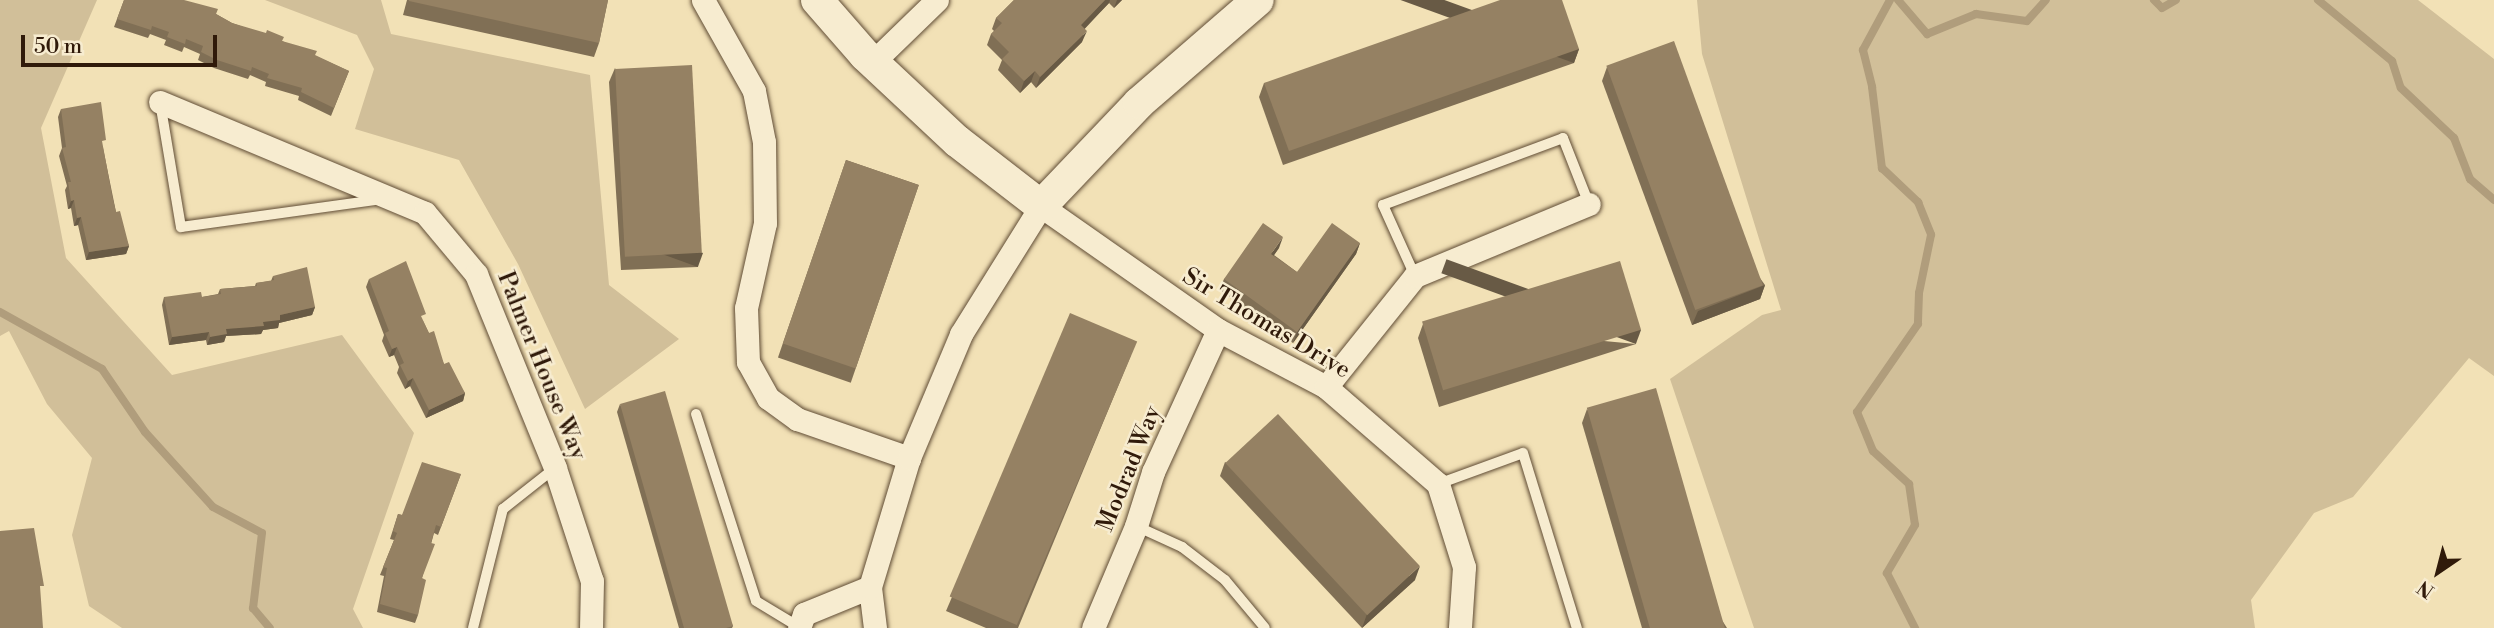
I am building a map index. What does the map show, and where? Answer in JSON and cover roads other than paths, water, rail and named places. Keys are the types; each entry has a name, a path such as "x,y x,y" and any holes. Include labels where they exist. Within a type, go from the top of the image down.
{"street":[{"path":"703,0 754,91 764,142 765,223 746,308 748,362 768,398 797,419 909,458"},
{"path":"817,0 873,62 957,141 1041,206"},
{"path":"873,62 937,0"},
{"path":"875,628 870,587 909,458 961,334 1041,206 1139,103 1258,0"},
{"name":"Palmer House Way","path":"160,102 425,213 476,274 555,468 592,581 592,628"},
{"path":"1326,387 1415,276 1588,204"},
{"name":"Sir Thomas Drive","path":"1041,206 1218,330 1326,387 1438,484"},
{"name":"Modrad Way","path":"1093,628 1136,526 1153,472 1218,330"},
{"path":"1438,484 1464,567 1460,628"},
{"path":"799,628 804,614 870,587"}],"lane":[{"path":"160,102 181,227 390,198"},
{"path":"1415,276 1383,205 1563,138 1588,204"},
{"path":"696,414 756,601 799,628"},
{"path":"1438,484 1523,453 1577,628"},
{"path":"473,628 503,509 555,468"},
{"path":"1136,526 1182,547 1226,580 1265,628"}],"waterway":[{"path":"1890,0 1863,50 1872,87 1882,168 1918,202 1931,235 1919,293 1918,324 1857,412 1873,451 1909,484 1915,525 1887,573 1915,628"},
{"path":"1898,0 1927,34 1976,14 2027,21 2046,0"},
{"path":"2154,0 2162,8 2176,0"},
{"path":"2318,0 2392,61 2401,88 2454,138 2470,179 2494,200"},
{"path":"0,312 102,369 145,432 213,507 262,533 253,608 270,628"}]}
